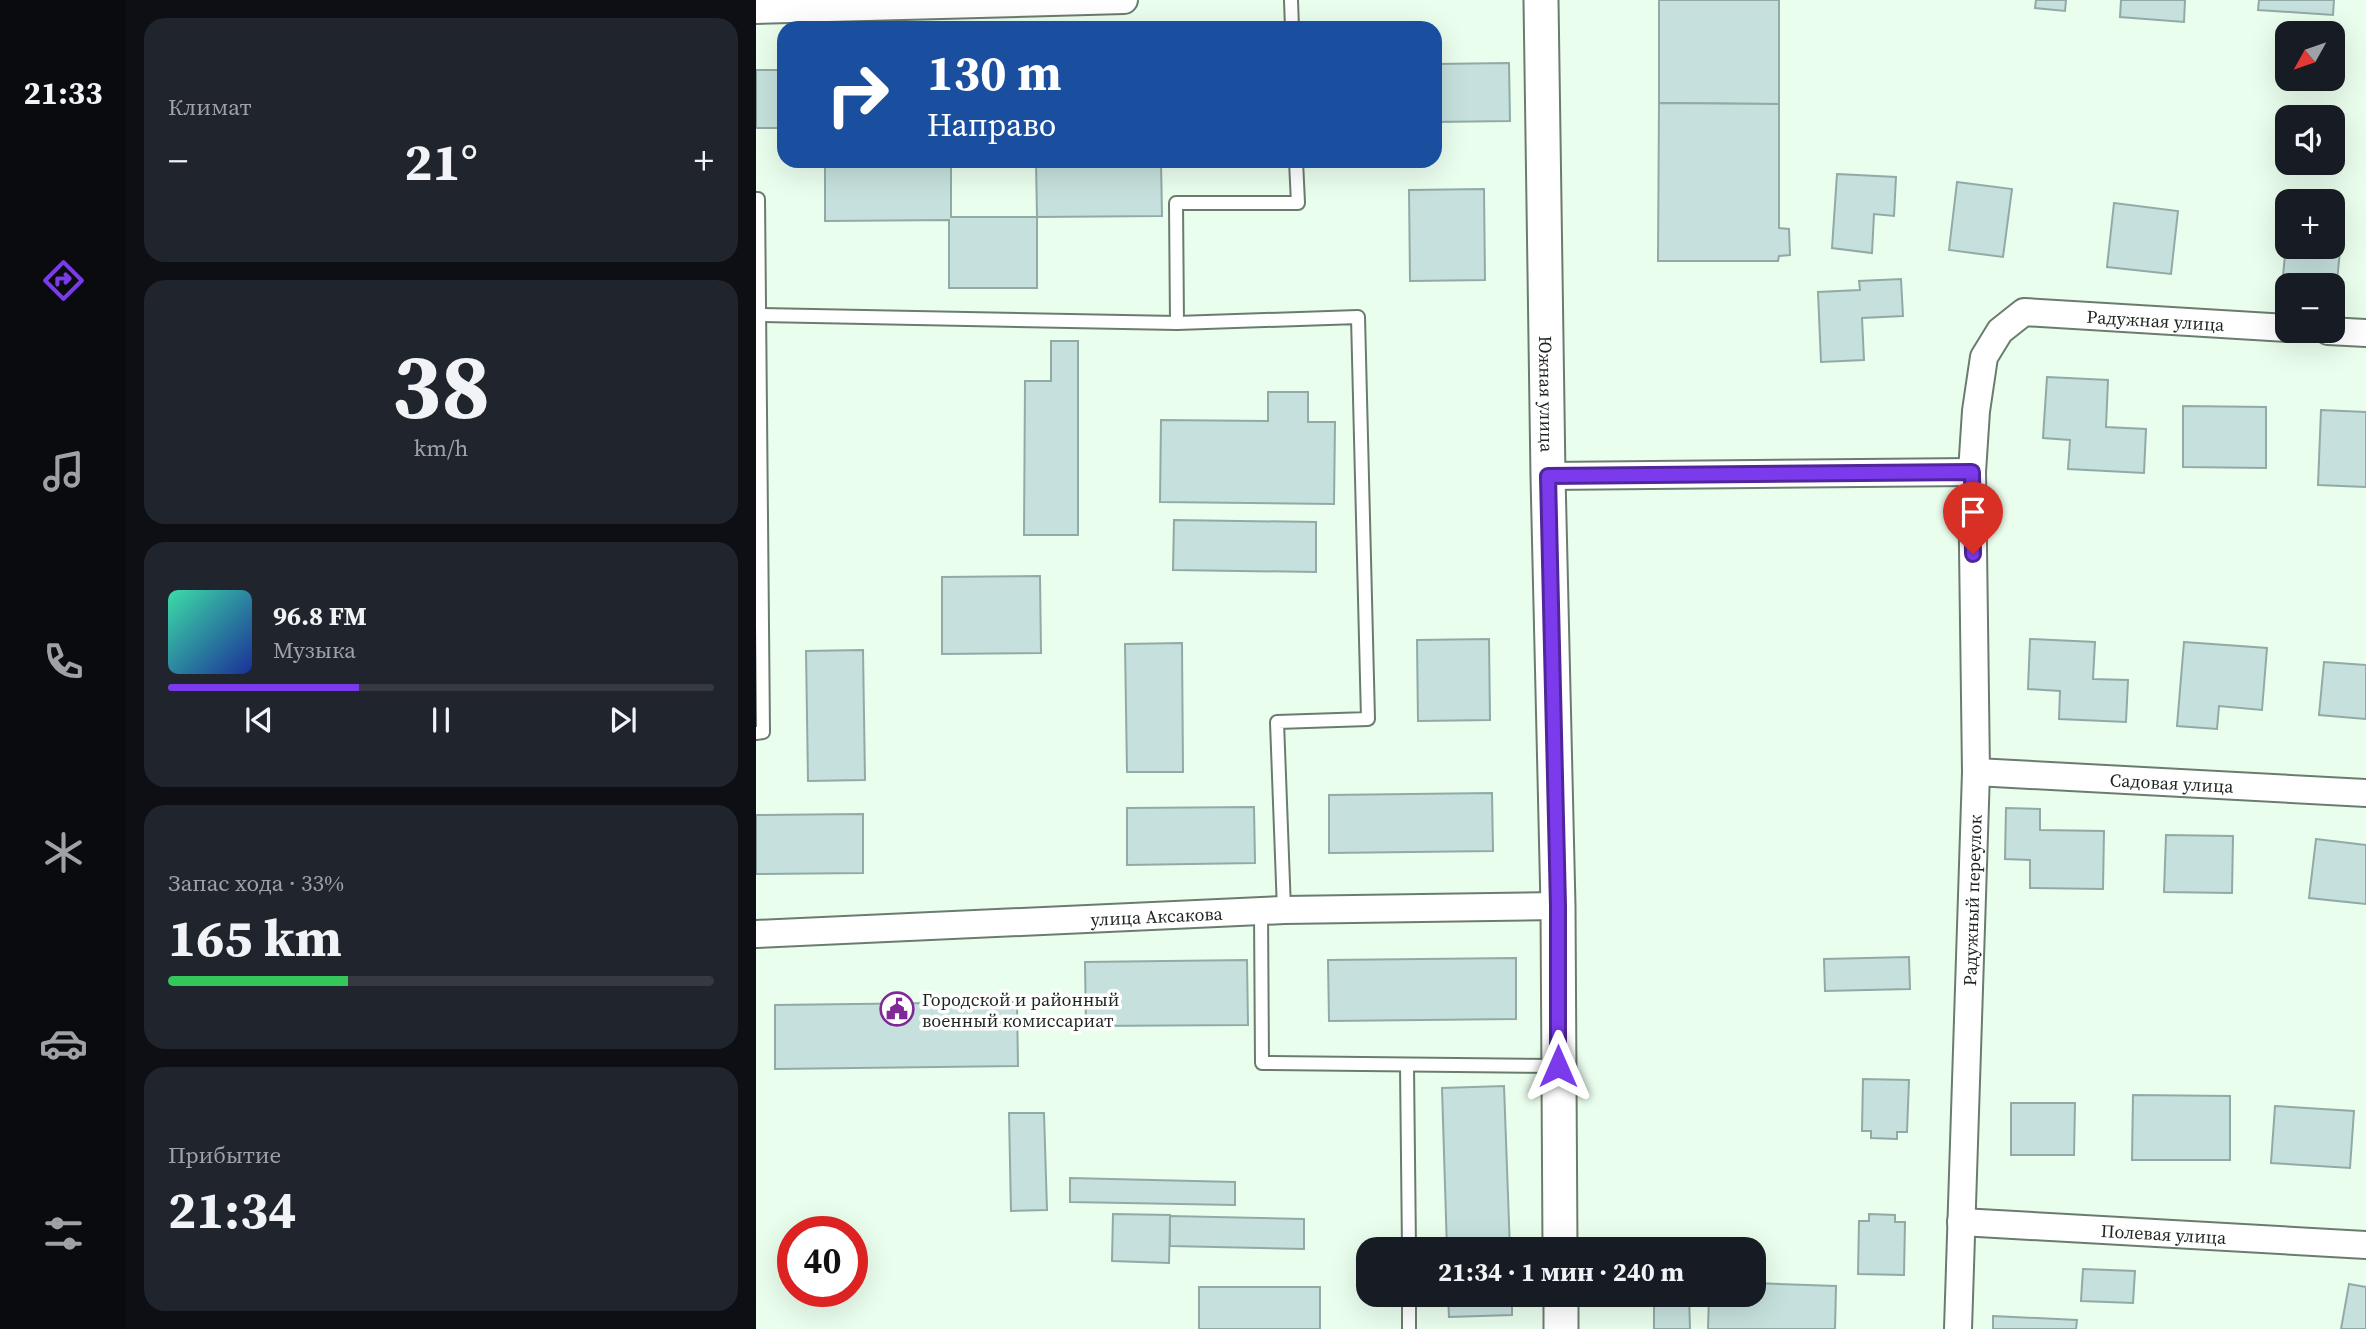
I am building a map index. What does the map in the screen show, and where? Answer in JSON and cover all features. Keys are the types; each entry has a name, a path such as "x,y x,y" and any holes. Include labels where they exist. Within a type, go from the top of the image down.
{"street":[{"path":"756,10 814,4 1124,0"},
{"name":"Южная улица","path":"1541,0 1558,906 1560,1237"},
{"name":"Радужная улица","path":"2024,312 2275,327"},
{"name":"Радужный переулок","path":"1958,1329 1976,772 1972,472 1976,411 1984,356 2000,331 2024,312"},
{"path":"2345,332 2366,333"},
{"path":"1548,476 1972,472"},
{"name":"Садовая улица","path":"1976,772 2366,793"},
{"name":"улица Аксакова","path":"756,934 1272,911 1558,906"},
{"name":"Полевая улица","path":"1961,1222 2366,1245"},
{"path":"1561,1307 1561,1329"}],"lane":[{"path":"1291,0 1292,21"},
{"path":"1177,323 1175,202 1298,203 1296,168"},
{"path":"756,199 759,315 758,522 763,732 756,733"},
{"path":"759,315 1177,323 1358,317 1368,719 1277,722 1272,911 1262,1063 1558,1066"},
{"path":"1408,1066 1409,1237"},
{"path":"1409,1307 1409,1329"}],"building":[{"path":"1659,0 1779,0 1779,104 1659,103"},
{"path":"2036,0 2066,0 2065,11 2035,8"},
{"path":"2121,0 2185,0 2184,22 2120,17"},
{"path":"2259,0 2334,0 2333,15 2258,10"},
{"path":"1509,63 1510,121 1442,122 1442,64"},
{"path":"756,70 777,70 777,128 756,128"},
{"path":"1659,103 1779,104 1779,228 1789,229 1790,255 1779,256 1778,261 1658,261"},
{"path":"825,168 951,168 951,217 1037,217 1037,288 949,288 949,220 825,221"},
{"path":"1036,168 1161,168 1162,216 1037,217"},
{"path":"1837,174 1896,177 1894,216 1874,214 1872,253 1832,248"},
{"path":"1957,182 2012,189 2003,257 1949,250"},
{"path":"1484,189 1485,280 1410,281 1409,190"},
{"path":"2114,203 2178,211 2171,274 2107,267"},
{"path":"2285,259 2339,259 2338,273 2283,273"},
{"path":"1901,279 1903,316 1862,318 1864,360 1821,362 1818,292 1860,290 1859,281"},
{"path":"1051,341 1078,341 1078,535 1024,535 1025,381 1051,381"},
{"path":"2047,377 2108,380 2106,427 2146,429 2144,473 2068,469 2070,440 2043,438"},
{"path":"1268,392 1308,392 1308,422 1335,422 1334,504 1160,502 1161,420 1268,421"},
{"path":"2183,406 2266,407 2266,468 2183,467"},
{"path":"2321,410 2366,412 2366,487 2318,485"},
{"path":"1174,520 1316,522 1316,572 1173,570"},
{"path":"1040,576 1041,653 942,654 942,577"},
{"path":"1489,639 1490,720 1418,721 1417,640"},
{"path":"2030,639 2095,642 2093,679 2128,680 2126,722 2059,719 2060,691 2028,689"},
{"path":"2184,642 2267,648 2262,710 2219,706 2217,729 2177,726"},
{"path":"1182,643 1183,772 1127,772 1125,644"},
{"path":"863,650 865,780 808,781 806,651"},
{"path":"2324,662 2366,665 2366,719 2319,715"},
{"path":"1492,793 1493,851 1329,853 1329,795"},
{"path":"1254,807 1255,863 1127,865 1127,808"},
{"path":"2006,808 2040,809 2040,830 2104,831 2103,889 2030,888 2030,860 2005,859"},
{"path":"863,814 863,873 756,874 756,815"},
{"path":"2166,835 2233,836 2232,893 2164,892"},
{"path":"2316,839 2366,845 2366,904 2309,898"},
{"path":"1909,957 1910,989 1825,991 1824,959"},
{"path":"1516,958 1516,1019 1329,1021 1328,960"},
{"path":"1247,960 1248,1025 1086,1026 1085,962"},
{"path":"1017,1002 1018,1066 775,1069 775,1005"},
{"path":"1863,1079 1909,1080 1907,1132 1897,1132 1897,1139 1871,1138 1871,1131 1862,1131"},
{"path":"1504,1086 1510,1237 1447,1237 1442,1088"},
{"path":"2133,1095 2230,1096 2230,1160 2132,1160"},
{"path":"2011,1103 2075,1103 2074,1155 2011,1155"},
{"path":"2275,1106 2354,1111 2350,1168 2271,1163"},
{"path":"1009,1113 1044,1113 1047,1210 1011,1211"},
{"path":"1070,1178 1235,1182 1235,1205 1070,1202"},
{"path":"1113,1214 1170,1215 1169,1263 1112,1261"},
{"path":"1869,1214 1895,1215 1895,1222 1905,1222 1904,1275 1858,1274 1859,1221 1869,1221"},
{"path":"1170,1216 1304,1219 1304,1249 1170,1246"},
{"path":"2083,1269 2135,1271 2133,1303 2081,1301"},
{"path":"1766,1283 1836,1286 1835,1329 1708,1329 1709,1307 1766,1307"},
{"path":"2349,1284 2366,1287 2366,1329 2341,1329"},
{"path":"1199,1287 1320,1287 1320,1329 1199,1329"},
{"path":"1449,1307 1512,1307 1512,1315 1449,1317"},
{"path":"1654,1307 1689,1307 1690,1329 1654,1329"},
{"path":"1993,1316 2077,1320 2076,1329 1993,1329"}],"place":[{"name":"Городской и районный военный комиссариат","path":"897,1009"}],"route":[{"path":"1558,1066 1558,906 1548,476 1972,472 1973,554"}]}
